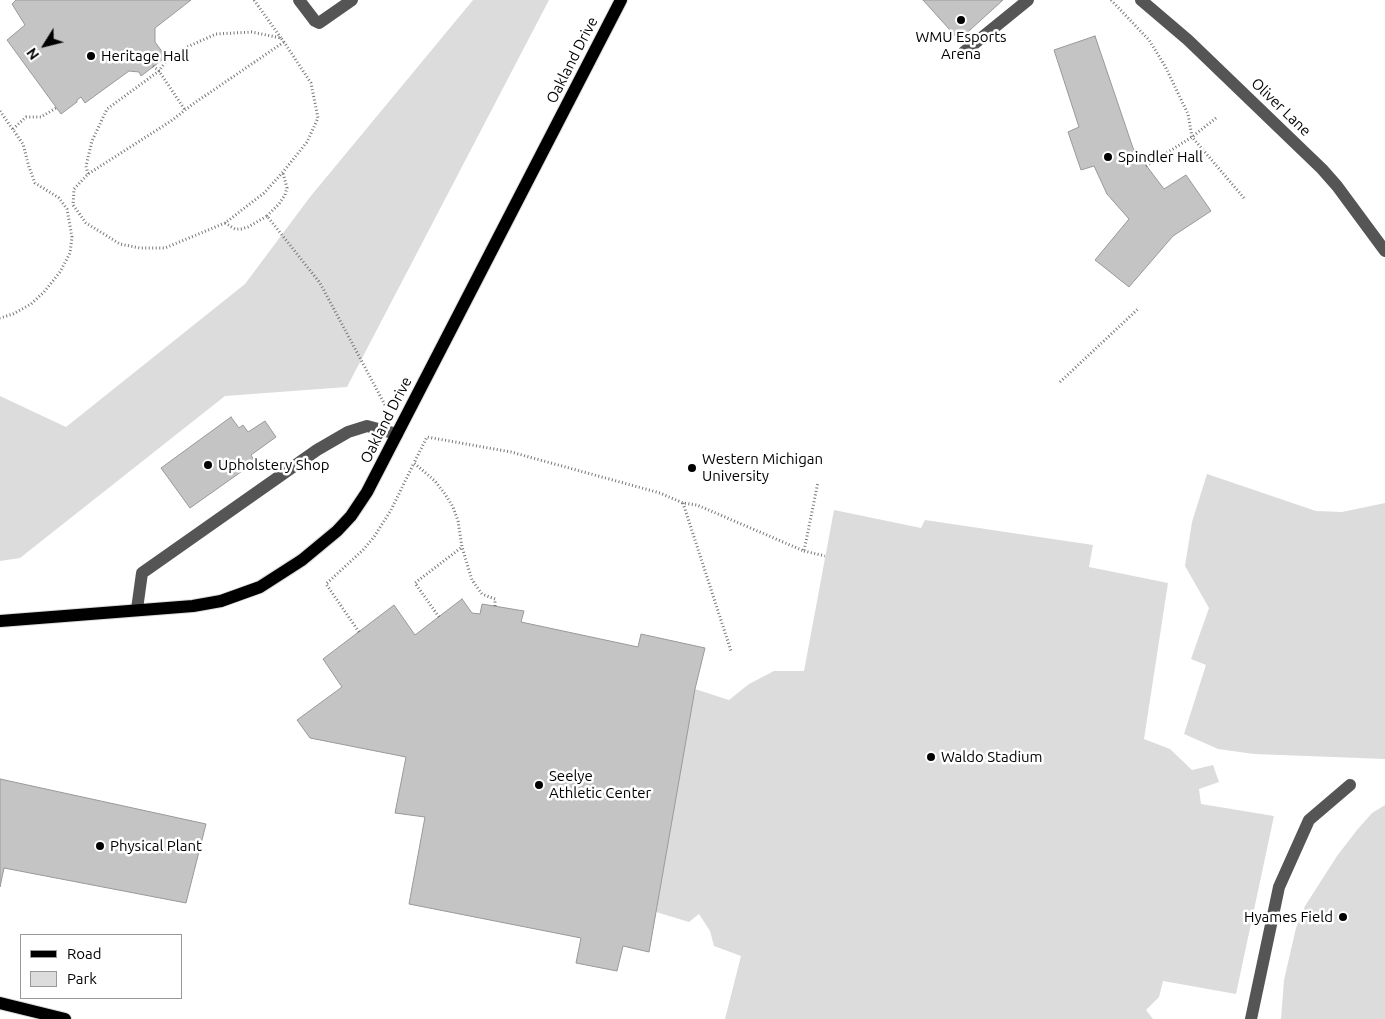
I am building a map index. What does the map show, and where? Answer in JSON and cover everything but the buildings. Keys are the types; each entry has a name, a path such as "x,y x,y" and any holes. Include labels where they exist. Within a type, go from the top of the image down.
{"main road":[{"name":"Oakland Drive","path":"0,621 193,606 221,601 260,587 302,560 352,516 367,492 621,0"},
{"path":"0,1003 64,1019"}],"street":[{"path":"298,0 315,21 319,23 352,0"},
{"path":"964,52 1028,0"},
{"name":"Oliver Lane","path":"1141,0 1188,40 1322,169 1337,186 1385,251"},
{"path":"137,610 142,573 317,450 348,432 367,426 397,434"},
{"path":"1250,1019 1279,887 1309,820 1350,785"}],"path":[{"path":"254,0 283,40 311,83 318,118 307,142 264,193 225,223 165,248 140,248 120,244 86,223 73,205 74,189 88,174 171,121 283,40"},
{"path":"1112,0 1153,46 1188,114 1192,137 1244,198"},
{"path":"88,174 86,166 92,141 107,109 159,71 166,61 187,47 216,34 252,32 283,40"},
{"path":"153,66 159,71 185,110"},
{"path":"13,129 26,117 41,116 56,108"},
{"path":"0,111 23,144 35,183 58,198 67,209 72,236 70,254 60,272 44,292 31,304 0,318"},
{"path":"1146,166 1192,137 1216,118"},
{"path":"225,223 236,229 248,228 266,216 279,204 285,195 286,188 283,172"},
{"path":"67,209 73,205"},
{"path":"266,216 320,284 385,405"},
{"path":"1060,382 1139,308"},
{"path":"359,632 326,584 363,550 374,537 391,510 428,437 511,452 660,493 684,503 698,505 804,551 825,556"},
{"path":"414,463 435,481 453,507 458,521 462,547 476,586 482,594 495,599 495,606"},
{"path":"804,551 818,482"},
{"path":"684,503 731,651"},
{"path":"439,617 415,583 462,547"}],"green space":[{"path":"473,0 549,0 347,387 225,396 20,558 0,561 0,396 66,427 245,284 310,197"},
{"path":"1207,474 1316,511 1342,512 1385,503 1385,759 1254,754 1218,749 1184,734 1206,665 1191,659 1209,608 1185,566 1192,522"},
{"name":"Waldo Stadium","path":"834,510 921,528 925,520 1093,545 1089,567 1168,583 1144,739 1170,749 1192,770 1213,765 1219,782 1199,789 1201,804 1274,816 1236,994 1163,981 1159,997 1146,1010 1153,1019 725,1019 741,956 714,946 710,931 699,914 689,922 656,912 695,689 729,700 749,684 774,671 804,671"},
{"name":"Hyames Field","path":"1385,805 1385,1019 1281,1019 1284,980 1296,928 1305,906 1337,856 1357,830 1372,813"}],"place":[{"name":"WMU Esports Arena","path":"961,20"},
{"name":"Heritage Hall","path":"91,56"},
{"name":"Spindler Hall","path":"1108,157"},
{"name":"Upholstery Shop","path":"208,465"},
{"name":"Western Michigan University","path":"692,468"},
{"name":"Waldo Stadium","path":"931,757"},
{"name":"Seelye Athletic Center","path":"539,785"},
{"name":"Physical Plant","path":"100,846"},
{"name":"Hyames Field","path":"1343,917"}]}
